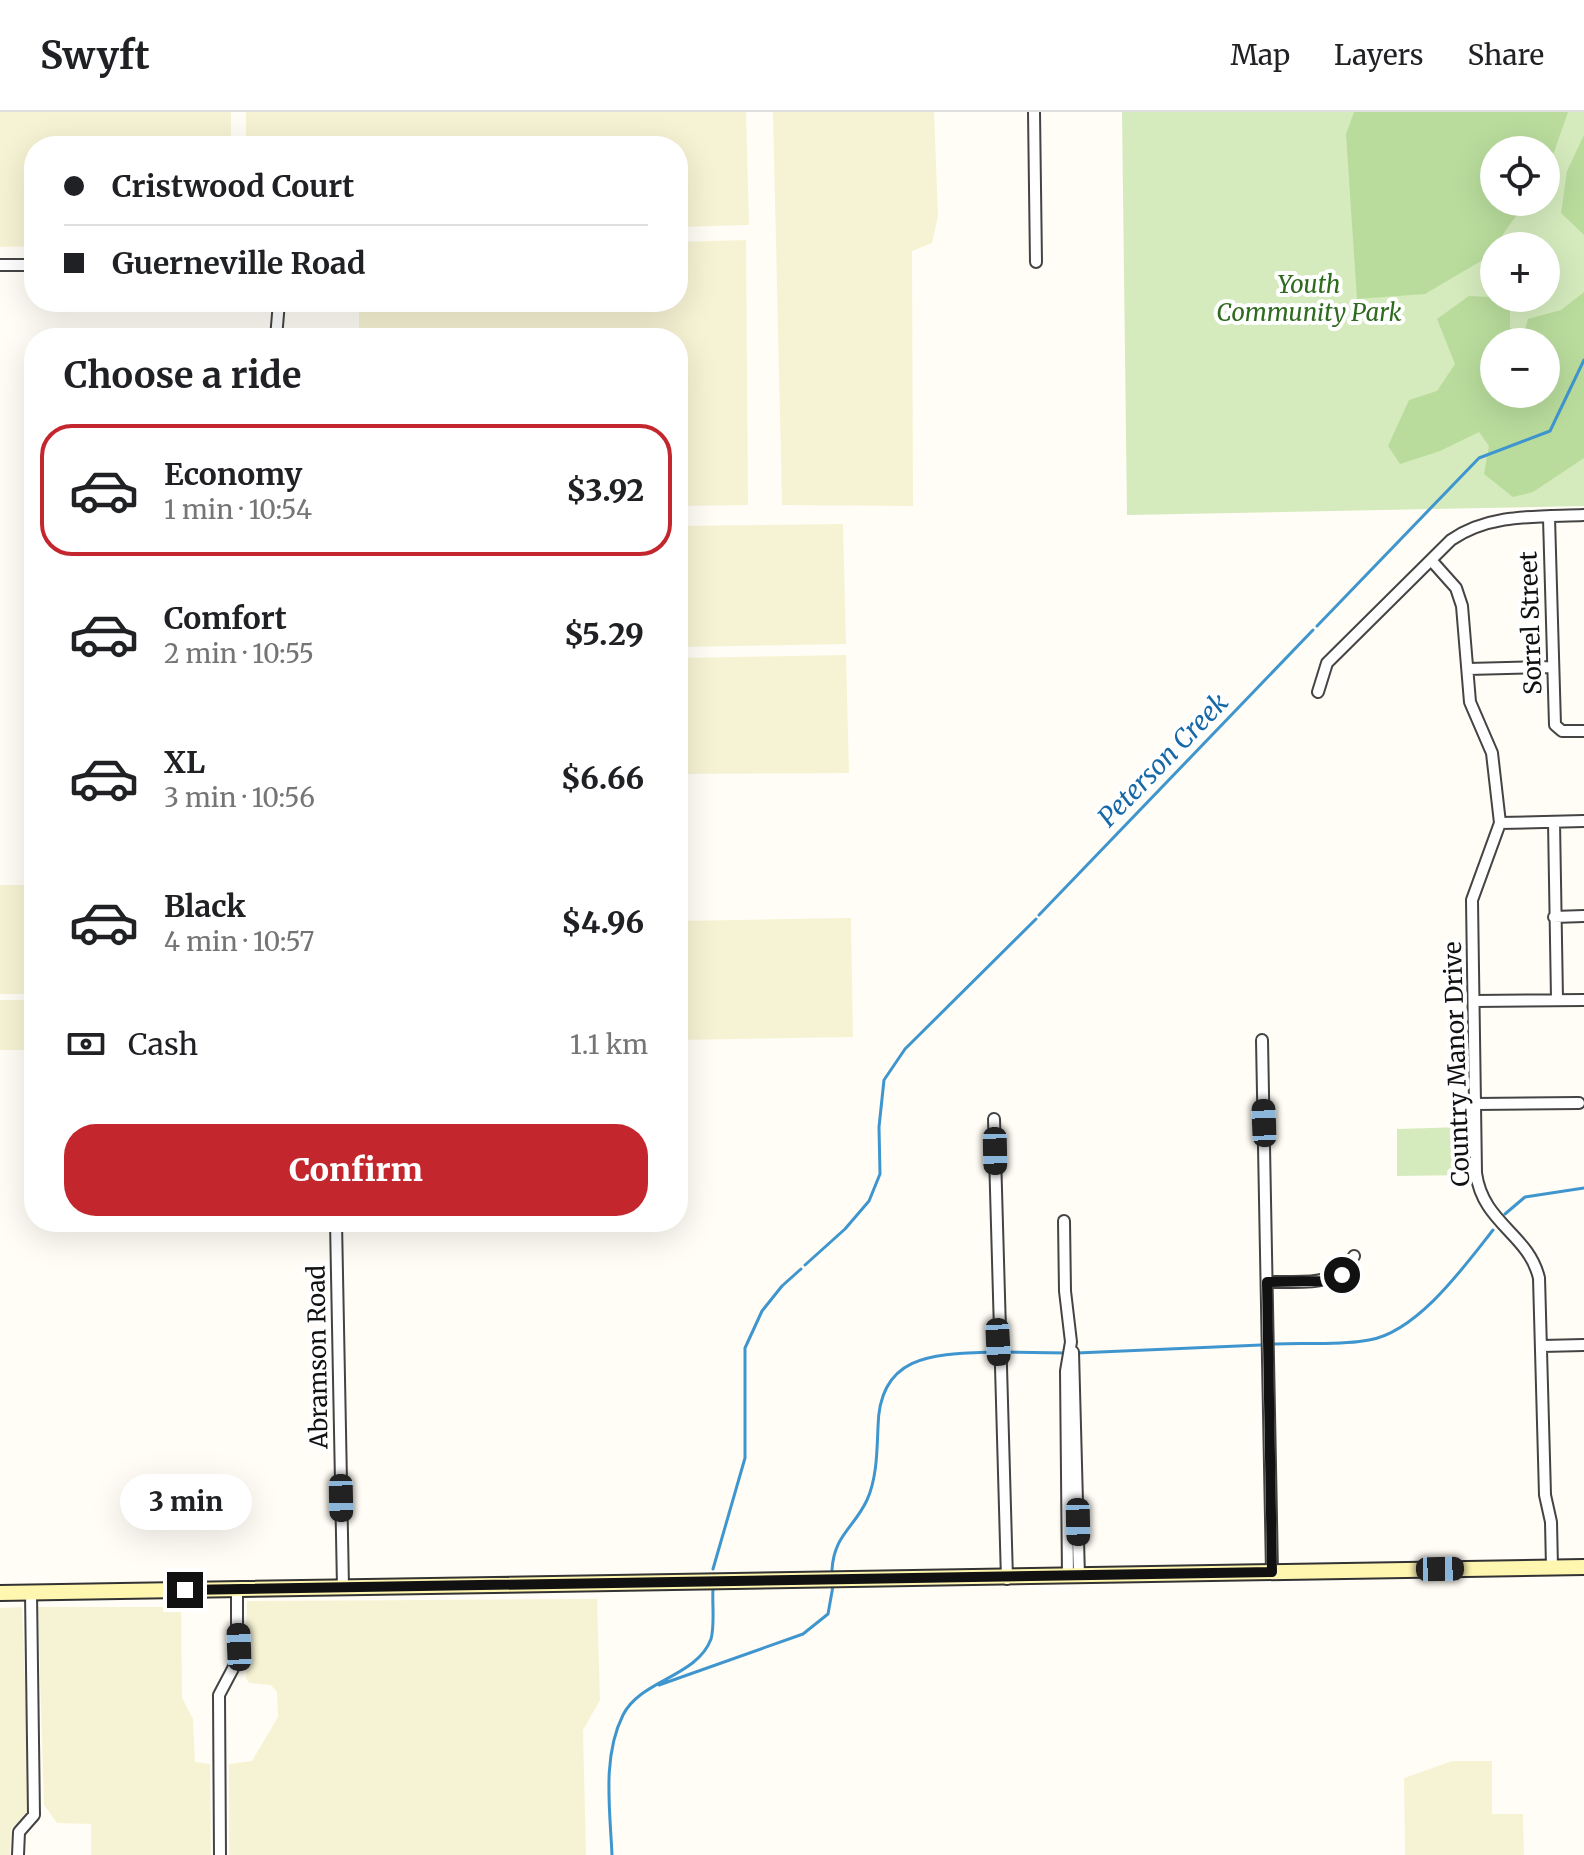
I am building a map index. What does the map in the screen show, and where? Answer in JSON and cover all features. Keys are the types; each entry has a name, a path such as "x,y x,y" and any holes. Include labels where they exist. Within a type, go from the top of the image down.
{"main road":[{"path":"0,1593 1007,1579 1584,1567"}],"street":[{"path":"1034,112 1036,262"},
{"path":"0,265 24,265"},
{"path":"1318,692 1327,663 1431,560 1470,527 1500,519 1584,515"},
{"name":"Sorrel Street","path":"1549,518 1556,727 1562,731 1584,731"},
{"name":"Country Manor Drive","path":"1431,560 1459,596 1465,619 1472,714 1492,753 1500,823 1472,900 1479,1188 1488,1209 1526,1248 1538,1271 1545,1495 1551,1522 1552,1567"},
{"path":"1468,669 1552,667"},
{"path":"1500,823 1584,821"},
{"path":"1554,822 1557,999"},
{"path":"1554,917 1584,916"},
{"path":"1474,1001 1584,1000"},
{"path":"1262,1040 1272,1572"},
{"path":"1475,1104 1579,1103"},
{"path":"994,1119 1007,1579"},
{"path":"1064,1221 1065,1291 1075,1370 1073,1577"},
{"name":"Abramson Road","path":"336,1232 343,1587"},
{"path":"1267,1282 1332,1279 1342,1275 1354,1256"},
{"path":"1542,1346 1584,1345"},
{"path":"220,1855 219,1695 237,1661 237,1589"},
{"path":"18,1855 19,1832 34,1815 31,1593"}],"shaded area":[{"path":"0,112 231,112 231,136 24,136 24,246 0,247"},
{"path":"246,112 746,112 749,225 688,227 688,136 246,136"},
{"path":"773,112 934,112 938,216 932,243 912,251 913,506 782,505"},
{"path":"746,240 748,505 688,506 688,328 359,328 359,312 688,312 688,242"},
{"path":"843,524 846,644 688,647 688,526"},
{"path":"846,655 849,773 688,774 688,658"},
{"path":"0,885 24,885 24,994 0,994"},
{"path":"851,918 853,1037 688,1040 688,921"},
{"path":"0,1000 24,1000 24,1050 0,1050"},
{"path":"597,1599 600,1700 583,1730 586,1855 229,1855 229,1764 252,1761 278,1717 277,1692 271,1685 249,1683 246,1678 247,1601"},
{"path":"22,1607 30,1811 11,1829 10,1855 0,1855 0,1608"},
{"path":"38,1607 181,1607 182,1698 193,1719 195,1762 210,1764 211,1855 91,1855 91,1824 57,1823 44,1805"},
{"path":"1452,1761 1492,1761 1492,1814 1523,1814 1524,1855 1405,1855 1404,1778"}],"green space":[{"name":"Youth Community Park","path":"1122,112 1584,112 1584,506 1127,515"},
{"path":"1354,112 1568,112 1560,136 1480,136 1480,216 1516,216 1505,232 1480,232 1480,262 1425,294 1357,299 1346,134"},
{"path":"1584,135 1584,235 1561,213 1567,171"},
{"path":"1584,292 1584,458 1533,492 1513,497 1484,474 1489,446 1479,432 1440,451 1400,464 1388,446 1409,400 1437,391 1455,364 1437,319 1469,296 1480,297 1480,312 1510,312 1510,328 1480,328 1480,408 1560,408 1560,328 1525,328 1528,319 1560,310"},
{"path":"1464,1127 1465,1175 1397,1176 1397,1129"}],"waterway":[{"name":"Peterson Creek","path":"1317,626 1479,458 1550,431 1584,360"},
{"name":"Peterson Creek","path":"1039,915 1313,630"},
{"name":"Peterson Creek","path":"805,1265 845,1229 869,1201 880,1174 879,1127 884,1080 905,1049 1036,919"},
{"path":"1505,1214 1525,1197 1584,1188"},
{"path":"1275,1344 1369,1340 1405,1325 1438,1296 1493,1230"},
{"name":"Peterson Creek","path":"713,1569 745,1458 745,1348 762,1311 801,1269"},
{"path":"1077,1353 1261,1345"},
{"path":"832,1570 836,1548 862,1510 873,1483 881,1403 888,1384 914,1362 951,1354 993,1352"},
{"path":"1002,1352 1066,1353"},
{"path":"659,1685 803,1634 828,1614 833,1586"},
{"name":"Peterson Creek","path":"612,1855 609,1784 616,1731 631,1703 694,1662 704,1652 712,1633 713,1589"}],"route":[{"path":"185,1590 1007,1579 1272,1572 1267,1282 1321,1281 1342,1275"}]}
